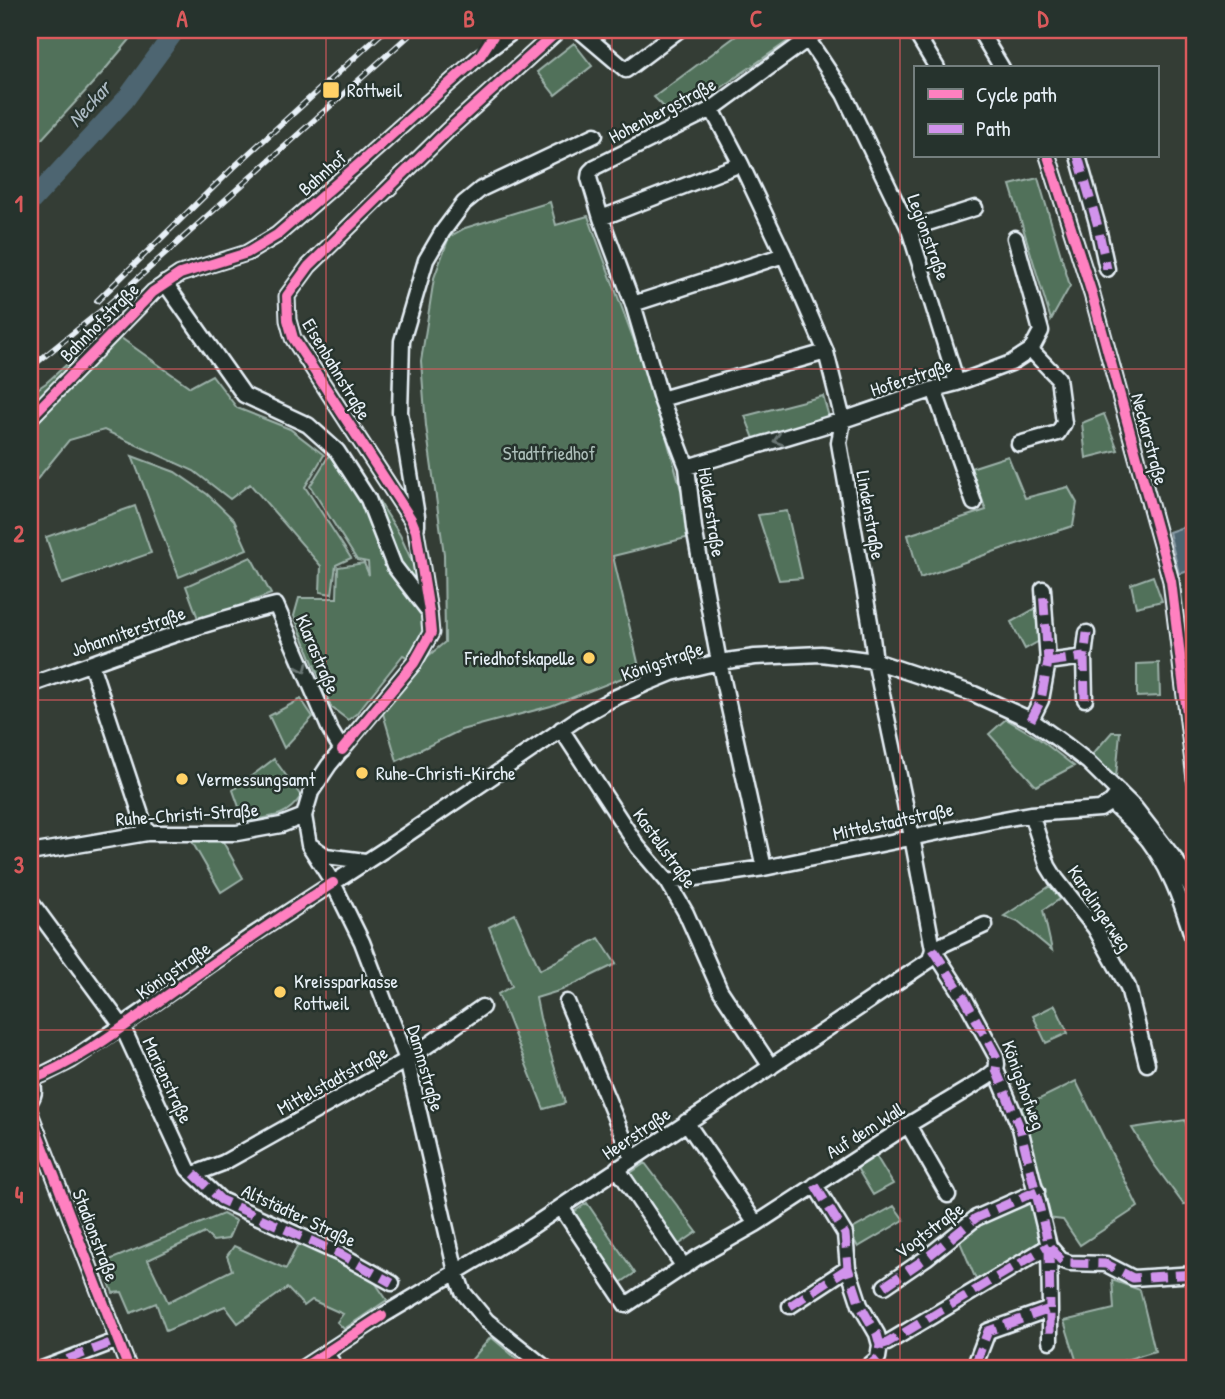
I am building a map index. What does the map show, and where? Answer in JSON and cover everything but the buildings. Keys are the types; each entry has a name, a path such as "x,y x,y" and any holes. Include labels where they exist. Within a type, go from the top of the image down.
{"street":[{"name":"Bahnhof","path":"165,283 180,274 247,253 267,242 480,55 515,30"},
{"name":"Eisenbahnstraße","path":"304,816 311,792 414,663 431,633 416,531 411,519 293,338 288,320 287,296 309,266 447,131 559,30"},
{"path":"579,30 626,70 679,30"},
{"path":"914,30 936,66"},
{"path":"979,30 1001,66"},
{"name":"Hohenbergstraße","path":"590,172 595,167 712,109 814,34"},
{"name":"Legionstraße","path":"814,34 909,229 957,383"},
{"name":"Lindenstraße","path":"712,109 784,254 826,352 843,420 839,443 870,622 874,661 933,949"},
{"name":"Eisenbahnstraße","path":"416,531 418,516 400,412 402,341 426,260 464,203 481,188 595,135"},
{"name":"Neckarstraße","path":"1049,158 1093,294 1171,581 1195,779"},
{"path":"1079,158 1101,221 1107,269"},
{"path":"601,218 741,164"},
{"name":"Hölderstraße","path":"590,172 589,178 601,218 633,304 661,399 687,467 694,528 719,662 764,868"},
{"path":"909,229 975,208"},
{"path":"1015,238 1041,331 1031,350 1058,379 1064,423 1058,433 1018,444"},
{"path":"633,304 784,254"},
{"name":"Bahnhofstraße","path":"30,418 141,304 165,283 244,395 308,425 337,451 368,499 394,566 429,611"},
{"name":"Hoferstraße","path":"687,467 957,383 1011,363 1031,350"},
{"path":"661,399 826,352"},
{"path":"934,389 974,503"},
{"path":"1031,720 1041,700 1048,662 1043,589"},
{"name":"Klarastraße","path":"240,614 276,605 330,730 342,750"},
{"name":"Johanniterstraße","path":"30,685 240,614"},
{"path":"1085,699 1084,657 1087,633"},
{"name":"Königstraße","path":"30,1101 34,1093 30,1080 70,1061 561,729 612,699 672,673 755,657 821,654 874,661 974,694 1031,720 1088,762 1115,797"},
{"path":"1048,662 1084,657"},
{"path":"91,664 147,833"},
{"name":"Kastellstraße","path":"561,729 638,847 668,882 686,913 720,990 771,1067"},
{"path":"1115,797 1155,832 1177,862 1195,895"},
{"path":"1115,797 1165,864 1195,944"},
{"name":"Mittelstadtstraße","path":"668,882 764,868 1031,814 1100,809 1115,797"},
{"name":"Karolingerweg","path":"1031,814 1048,866 1095,928 1128,987 1147,1064"},
{"path":"304,816 309,845 333,883"},
{"name":"Ruhe-Christi-Straße","path":"30,853 147,833 237,834 281,825 304,816"},
{"path":"309,845 326,856 365,861"},
{"name":"Dammstraße","path":"333,883 362,942 407,1060 456,1272 463,1292 487,1321 547,1369"},
{"name":"Marienstraße","path":"30,901 122,1026 188,1169 194,1174"},
{"name":"Heerstraße","path":"301,1369 425,1290 525,1231 930,960 933,949 985,925"},
{"name":"Königshofweg","path":"933,949 965,999 996,1056 996,1070 1020,1128 1049,1247 1050,1341"},
{"path":"567,1002 632,1158"},
{"name":"Mittelstadtstraße","path":"194,1174 223,1163 407,1060 482,1007"},
{"name":"Auf dem Wall","path":"561,1207 626,1306 996,1070"},
{"name":"Stadionstraße","path":"30,1113 129,1369"},
{"path":"686,1122 756,1224"},
{"path":"908,1125 948,1195"},
{"path":"617,1168 684,1267"},
{"name":"Altstädter Straße","path":"194,1174 222,1200 340,1254 392,1283"},
{"path":"815,1185 845,1234 848,1268 860,1305 877,1334 880,1345 878,1358 865,1369"},
{"name":"Vogtstraße","path":"885,1286 926,1258 976,1218 1037,1191"},
{"path":"880,1345 1049,1247 1061,1259 1070,1263 1106,1264 1133,1278 1195,1274"},
{"path":"790,1306 848,1268"},
{"path":"975,1365 988,1331 1050,1309"},
{"path":"42,1369 118,1340"},
{"path":"325,1353 337,1369"}],"green space":[{"path":"30,30 138,30 30,152"},
{"path":"744,30 804,30 706,98 670,113 654,97"},
{"path":"574,43 592,66 555,95 537,72"},
{"path":"1038,178 1070,286 1051,320 1010,185"},
{"name":"Stadtfriedhof","path":"550,202 556,225 588,216 656,400 694,536 613,556 640,671 551,706 461,730 397,761 382,710 421,662 445,642 444,554 426,426 421,361 434,278 449,237 465,228"},
{"path":"107,328 190,387 212,375 237,408 290,429 324,455 305,487 351,558 336,565 332,594 320,592 321,566 250,484 230,499 194,471 104,430 69,440 30,488 30,394"},
{"path":"823,396 829,417 827,423 757,446 745,416"},
{"path":"1104,414 1118,450 1086,458 1082,423"},
{"path":"336,444 377,498 400,535 419,577 426,630 407,657 403,655 356,714 348,720 331,707 294,616 299,598 337,598 338,567 364,563 369,575 368,562 357,560 310,486"},
{"path":"132,456 175,472 207,494 234,520 247,549 179,577"},
{"path":"1008,456 1025,498 1068,487 1077,503 1073,526 920,578 908,535 986,510 971,468"},
{"path":"135,506 151,553 62,584 46,537"},
{"path":"787,511 802,578 779,580 758,515"},
{"path":"251,557 271,594 199,621 186,586"},
{"path":"1153,576 1162,601 1136,607 1131,584"},
{"path":"1040,606 1041,640 1025,649 1011,622"},
{"path":"1159,663 1160,696 1137,697 1137,664"},
{"path":"301,699 313,717 284,748 269,716"},
{"path":"1006,719 1038,738 1074,766 1036,786 989,734"},
{"path":"1112,732 1120,732 1116,777 1091,756"},
{"path":"274,759 301,796 283,813 244,821 233,790"},
{"path":"191,840 222,840 243,878 221,892"},
{"path":"1050,886 1060,899 1043,910 1052,950 1018,922 1004,916"},
{"path":"515,914 540,970 599,938 616,964 562,990 536,998 565,1103 544,1109 498,994 512,986 489,927"},
{"path":"1055,1005 1068,1033 1046,1043 1033,1016"},
{"path":"1076,1081 1138,1207 1080,1245 1063,1220 1047,1218 1019,1109"},
{"path":"1185,1120 1195,1149 1195,1196 1184,1205 1153,1163 1132,1128"},
{"path":"876,1156 893,1184 873,1195 857,1168"},
{"path":"645,1163 697,1232 678,1245 629,1174"},
{"path":"1032,1200 1044,1241 977,1282 957,1235 977,1222"},
{"path":"587,1203 635,1273 620,1283 572,1213"},
{"path":"894,1206 904,1220 858,1247 849,1231"},
{"path":"223,1214 236,1221 228,1239 213,1241 205,1233 148,1260 168,1302 232,1270 227,1256 234,1246 286,1269 300,1240 372,1278 387,1300 344,1329 337,1322 343,1314 312,1300 304,1306 287,1288 238,1323 225,1306 166,1331 156,1303 131,1313 122,1292 113,1293 102,1263"},
{"path":"1112,1280 1140,1290 1155,1351 1096,1369 1079,1369 1064,1321 1114,1309"},
{"path":"491,1337 523,1364 520,1369 457,1369 468,1364"}],"water":[{"path":"1183,527 1195,569 1179,574 1169,532"}],"waterway":[{"name":"Neckar","path":"30,203 125,100 176,30"}],"railway":[{"path":"97,301 234,167 385,30"},
{"path":"30,368 108,305 415,30"}],"marked path":[{"path":"1079,158 1107,269"},
{"path":"1031,720 1041,700 1048,662 1043,589"},
{"path":"1085,699 1084,657 1087,633"},
{"path":"1048,662 1084,657"},
{"path":"933,949 965,999 996,1056 996,1070 1020,1128 1049,1246 1061,1260 1070,1263 1106,1264 1133,1278 1195,1274"},
{"path":"194,1174 221,1200 340,1254 392,1283"},
{"path":"815,1185 845,1234 848,1268 860,1305 877,1334 880,1345 878,1358 865,1369"},
{"path":"885,1286 926,1258 976,1218 1037,1191"},
{"path":"1049,1246 1050,1309"},
{"path":"880,1345 1049,1246"},
{"path":"790,1306 848,1268"},
{"path":"975,1365 988,1331 1050,1309 1050,1341"},
{"path":"42,1369 118,1340"}],"cycle path":[{"path":"30,418 153,292 180,274 247,253 277,235 480,56 497,30"},
{"path":"342,750 414,663 431,633 429,611 416,531 411,519 293,338 288,320 287,296 309,266 447,131 559,30"},
{"path":"1049,158 1092,294 1171,581 1195,779"},
{"path":"30,1080 68,1063 104,1041 232,950 333,883"},
{"path":"30,1113 129,1369"},
{"path":"301,1369 382,1316"}],"place":[{"name":"Rottweil","path":"331,90"},
{"name":"Friedhofskapelle","path":"589,658"},
{"name":"Ruhe-Christi-Kirche","path":"362,773"},
{"name":"Vermessungsamt","path":"182,779"},
{"name":"Kreissparkasse Rottweil","path":"280,992"}]}
